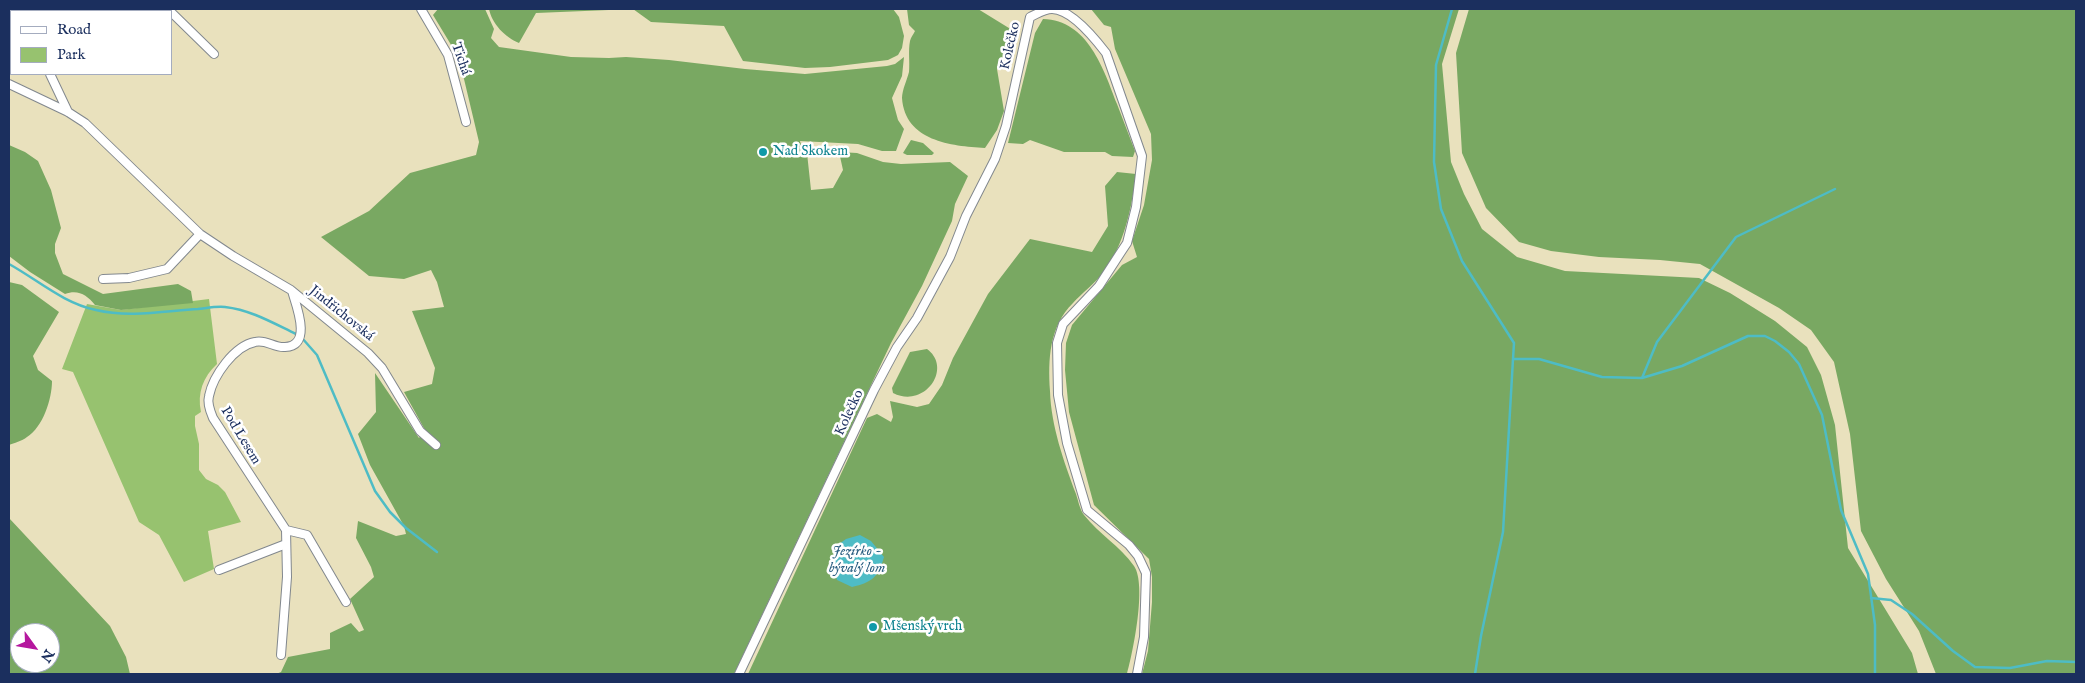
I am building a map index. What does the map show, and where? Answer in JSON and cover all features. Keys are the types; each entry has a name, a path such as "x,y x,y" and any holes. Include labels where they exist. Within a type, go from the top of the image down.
{"street":[{"name":"Tichá","path":"421,9 448,55 466,122"},
{"name":"Kolečko","path":"739,674 874,390 897,347 933,290 990,170 1006,126 1030,17 1053,9 1075,20 1098,42 1106,53 1142,156 1136,207 1127,243 1099,286 1063,324 1056,343 1058,394 1067,443 1087,510 1129,545 1138,556 1146,573 1144,638 1137,674"},
{"path":"172,13 214,54"},
{"name":"Jindřichovská","path":"50,75 68,112 85,123 200,234 291,290 368,353 382,368 420,431 436,445"},
{"path":"9,84 68,112"},
{"path":"103,279 128,278 167,269 200,234"},
{"name":"Pod Lesem","path":"286,530 213,418 208,401 215,379 236,353 248,344 262,341 285,347 290,346 297,340 301,332 301,323 291,290"},
{"path":"281,655 287,577 286,530 307,535 346,602"},
{"path":"219,570 286,544"}],"green space":[{"path":"438,9 485,9 494,29 491,38 499,47 571,57 626,57 669,60 805,74 887,66 895,64 904,57 902,76 892,98 898,120 904,129 896,151 882,151 858,144 800,141 803,151 807,153 811,190 833,188 843,170 839,152 857,153 883,162 901,164 950,162 968,176 955,204 952,221 922,286 891,343 734,674 276,674 281,672 288,657 330,649 330,633 351,623 359,632 364,630 350,599 374,577 356,538 358,521 396,536 406,534 404,526 370,465 358,434 376,412 375,373 419,438 425,430 404,392 432,384 435,368 412,311 444,307 437,282 431,270 404,279 369,276 321,237 369,211 410,173 476,155 479,142 459,58 433,15"},
{"path":"489,9 633,9 536,13 519,43 500,29 493,20"},
{"path":"633,9 893,9 899,17 904,36 902,48 898,55 888,60 805,68 743,61 724,26 651,22"},
{"path":"907,9 978,9 1017,33 1017,41 1005,53 997,69 1004,111 997,130 985,148 945,143 921,132 911,124 905,112 902,98 909,72 910,41 915,31 909,25"},
{"path":"1091,9 1459,9 1442,64 1451,162 1464,194 1482,229 1517,257 1565,271 1699,278 1730,293 1775,321 1807,347 1821,375 1835,425 1848,548 1912,653 1918,674 1142,674 1148,651 1152,602 1152,577 1149,559 1094,505 1069,412 1065,370 1066,343 1072,325 1122,265 1137,257 1132,241 1144,205 1152,160 1151,134 1115,49 1111,27 1104,25"},
{"path":"1469,9 2076,9 2076,674 1936,674 1919,631 1886,579 1861,531 1850,434 1834,362 1811,330 1779,308 1700,264 1599,257 1551,251 1519,242 1486,208 1462,153 1456,53"},
{"path":"1043,19 1059,22 1072,28 1083,37 1092,49 1100,62 1133,145 1135,151 1133,157 1112,156 1105,152 1064,152 1030,140 1023,144 1008,143 1035,33"},
{"path":"911,140 923,143 934,153 932,155 907,155 903,153"},
{"path":"9,145 25,152 38,161 51,190 61,228 55,244 55,253 63,274 103,294 178,284 191,291 193,303 121,310 95,305 82,294 74,292 65,294 9,256"},
{"path":"1117,172 1136,174 1132,200 1122,239 1103,273 1073,303 1059,322 1050,355 1049,379 1056,431 1081,510 1090,522 1128,559 1138,575 1138,619 1127,674 748,674 867,418 877,414 891,422 893,417 890,401 917,407 929,404 942,385 953,358 988,294 1030,239 1092,252 1108,226 1105,186"},
{"path":"9,282 22,285 59,312 33,356 38,370 52,381 46,412 33,432 23,440 9,445"},
{"path":"209,299 217,364 208,374 202,386 200,398 201,412 195,416 199,444 199,470 206,479 218,485 225,492 241,522 208,531 214,569 184,582 159,535 139,522 73,372 62,369 87,304 121,310"},
{"path":"927,349 934,357 937,366 932,384 925,391 915,396 893,393 892,388 910,352"},
{"path":"9,518 110,626 126,657 130,674 9,674"}],"water":[{"name":"Jezírko - bývalý lom","path":"860,535 871,541 884,557 877,574 873,578 852,587 837,580 833,567 835,547 846,539"}],"waterway":[{"path":"1452,9 1436,65 1434,162 1441,209 1462,261 1514,343 1513,359 1539,359 1602,377 1642,378 1682,366 1748,336 1765,336 1789,352 1799,364 1822,415 1841,510 1868,574 1875,625 1875,674"},
{"path":"1642,378 1657,342 1736,237 1835,189"},
{"path":"9,264 62,297 96,310 134,314 225,307 253,314 296,334"},
{"path":"302,338 317,355 375,491 390,512 406,528 437,552"},
{"path":"1475,674 1503,532 1513,359"},
{"path":"1871,598 1891,600 1912,614 1953,651 1975,667 2010,668 2047,661 2076,662"}],"place":[{"name":"Nad Skokem","path":"763,152"},
{"name":"Mšenský vrch","path":"873,627"}]}
